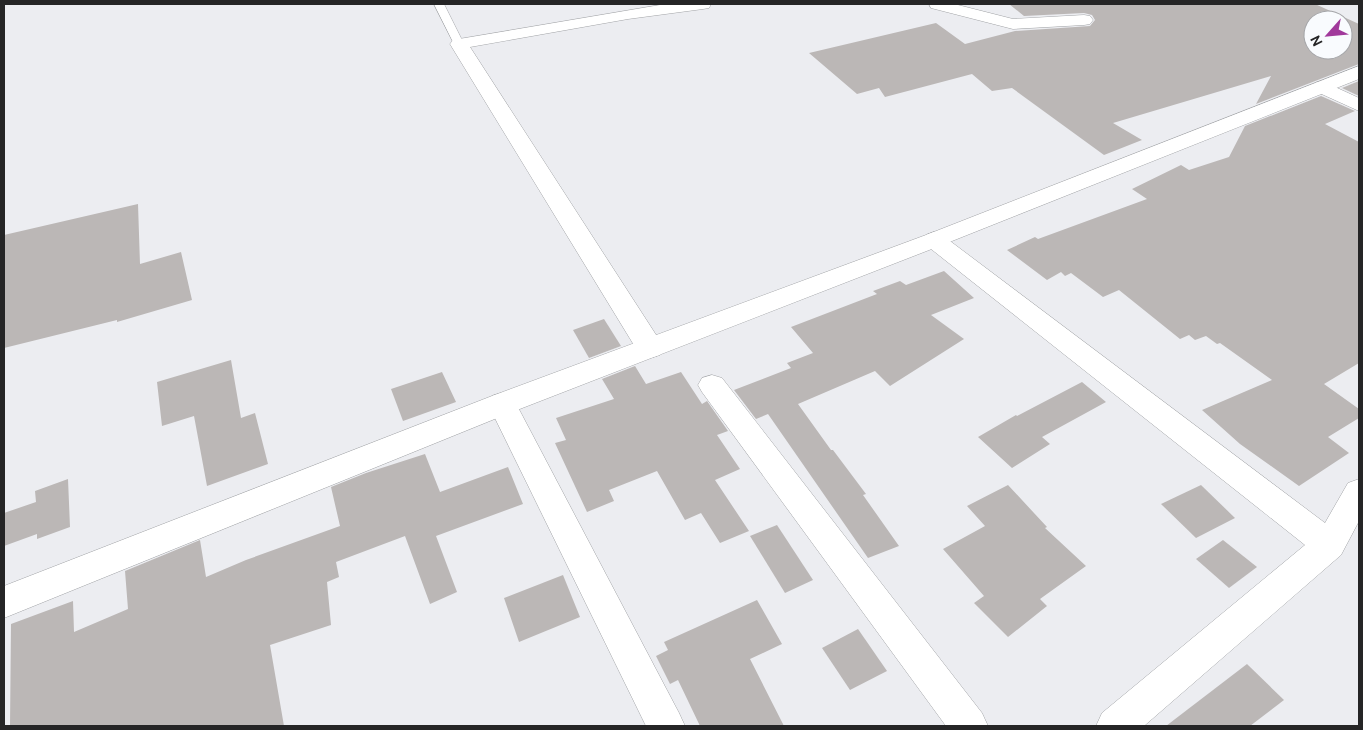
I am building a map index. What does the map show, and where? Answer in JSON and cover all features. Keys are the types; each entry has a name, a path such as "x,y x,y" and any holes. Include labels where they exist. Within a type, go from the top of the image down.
{"street":[{"path":"650,348 459,44 628,14 703,4"},
{"path":"937,4 1014,24 1084,20"},
{"path":"4,602 502,404 934,240 1359,72"},
{"path":"1322,87 1359,106"},
{"path":"934,240 1329,545"},
{"path":"712,385 969,726"},
{"path":"502,404 666,726"},
{"path":"1115,726 1329,545 1359,492"}],"lane":[{"path":"439,4 459,44"}],"building":[{"path":"1009,4 1315,4 1328,10 1303,10 1303,60 1353,60 1353,21 1359,24 1359,64 1256,104 1271,76 1113,123 1142,140 1104,155 1012,88 992,91 972,74 885,97 879,88 857,94 809,53 936,23 965,44 1015,31 1090,26 1095,20 1092,15 1084,13 1024,16"},
{"path":"1359,81 1359,96 1342,88"},
{"path":"1321,96 1355,111 1325,124 1359,142 1359,363 1324,384 1359,409 1359,418 1328,437 1349,453 1299,486 1240,444 1202,410 1272,380 1220,343 1217,344 1206,336 1195,340 1189,335 1180,339 1119,290 1103,297 1071,273 1065,276 1061,272 1047,280 1007,250 1035,237 1038,239 1147,199 1132,189 1181,165 1189,170 1229,157 1245,126"},
{"path":"138,204 140,264 181,252 192,300 117,322 117,320 4,348 4,235"},
{"path":"944,271 974,298 931,315 964,339 890,386 875,371 798,404 866,494 863,495 899,546 868,558 768,414 756,419 734,390 791,368 787,363 813,353 791,327 877,294 873,291 900,281 906,285"},
{"path":"604,319 621,346 589,358 573,330"},
{"path":"231,360 241,418 255,413 268,464 207,486 194,416 162,426 157,382"},
{"path":"635,366 646,384 681,372 702,404 707,401 728,431 717,435 740,469 715,480 749,531 720,543 701,513 685,520 657,471 609,490 614,501 587,512 555,443 566,440 556,418 614,399 602,379"},
{"path":"442,372 456,402 403,421 391,389"},
{"path":"1082,382 1106,402 1042,437 1050,444 1012,468 978,437 1016,415"},
{"path":"425,454 440,492 508,467 523,504 436,536 457,592 430,604 405,536 336,562 339,577 327,582 331,625 270,645 284,726 10,726 11,624 73,601 74,632 128,609 125,571 200,540 206,577 246,560 340,526 331,487 366,473"},
{"path":"68,479 70,527 37,539 37,534 4,546 4,513 36,502 35,491"},
{"path":"1008,485 1047,527 1045,528 1086,566 1040,599 1047,606 1008,637 974,603 984,596 943,549 985,526 967,506"},
{"path":"1201,485 1235,518 1196,538 1161,504"},
{"path":"777,525 813,580 785,593 750,536"},
{"path":"1223,540 1257,567 1229,588 1196,559"},
{"path":"563,575 580,617 519,642 504,598"},
{"path":"757,600 782,644 750,659 784,726 700,726 678,680 670,684 656,656 668,650 664,642"},
{"path":"858,629 887,671 850,690 822,648"},
{"path":"1247,664 1284,700 1250,726 1166,726"}]}
